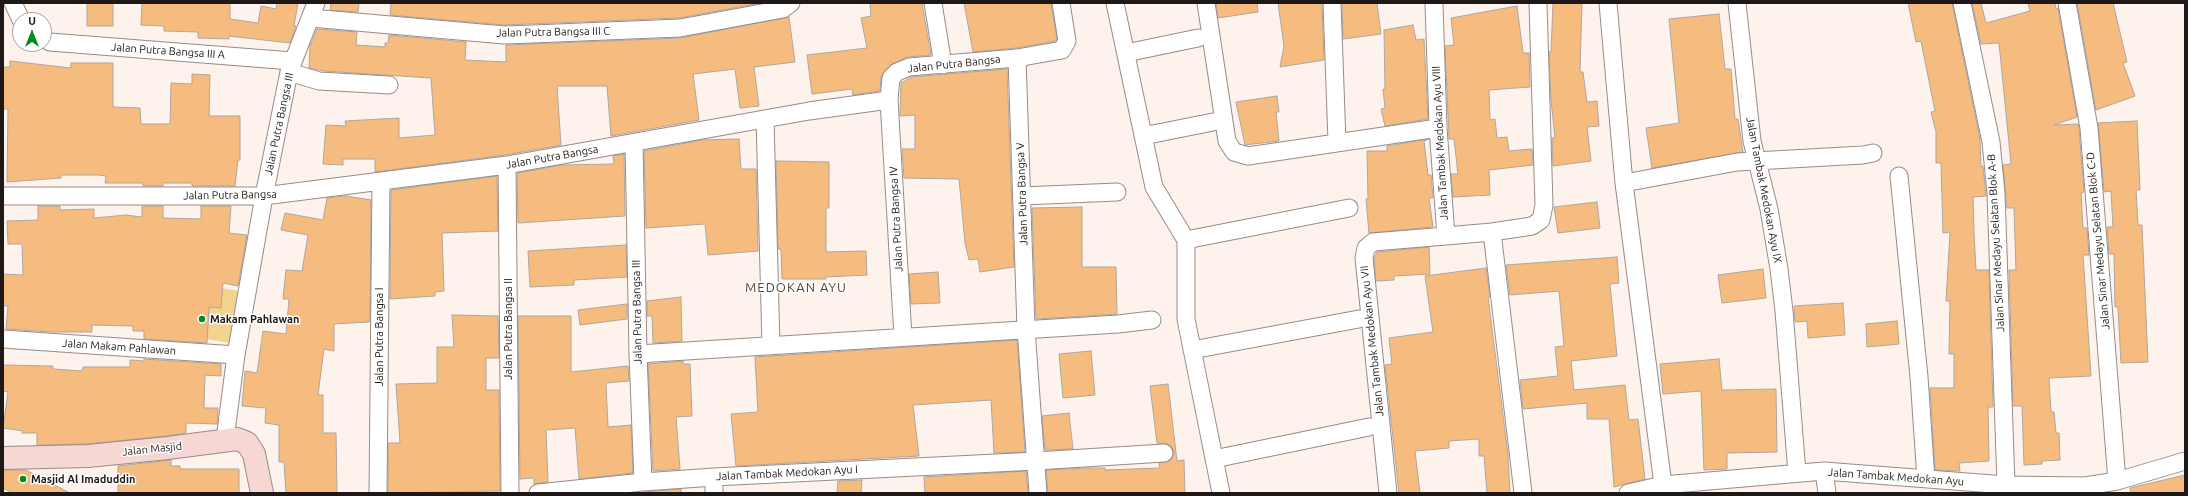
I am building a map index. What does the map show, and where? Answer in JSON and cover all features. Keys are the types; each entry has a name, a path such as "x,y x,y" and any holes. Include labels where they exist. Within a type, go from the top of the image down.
{"street":[{"name":"Jalan Putra Bangsa III C","path":"313,10 504,35 680,28 783,9 791,3"},
{"path":"933,3 943,65"},
{"name":"Jalan Putra Bangsa","path":"3,196 264,196 507,165 765,119 889,100 890,78 897,72 909,67 1017,58 1062,50 1067,41 1061,3"},
{"path":"1115,3 1154,186 1186,240 1186,320 1221,493"},
{"path":"1206,3 1227,141 1234,152 1248,156 1438,128"},
{"path":"1332,3 1337,142"},
{"name":"Jalan Tambak Medokan Ayu VIII","path":"1434,3 1438,128 1446,236 1492,232 1532,226 1541,220 1544,205 1538,3"},
{"path":"1608,3 1624,183 1663,486"},
{"name":"Jalan Tambak Medokan Ayu IX","path":"1737,3 1748,113 1757,161 1769,209 1779,268 1797,473"},
{"name":"Jalan Sinar Medayu Selatan Blok A-B","path":"1962,3 1991,142 1996,193 2006,486"},
{"name":"Jalan Sinar Medayu Selatan Blok C-D","path":"2067,3 2089,128 2117,481"},
{"name":"Jalan Putra Bangsa III","path":"225,439 236,355 264,196 291,66 313,10"},
{"path":"1126,53 1198,38"},
{"name":"Jalan Putra Bangsa III A","path":"52,42 291,66 319,81 389,85"},
{"name":"Jalan Putra Bangsa V","path":"1017,58 1026,329 1038,493"},
{"name":"Jalan Putra Bangsa IV","path":"889,100 903,337"},
{"path":"765,119 771,346"},
{"path":"1143,136 1213,122"},
{"name":"Jalan Putra Bangsa III","path":"634,143 638,354 643,482"},
{"path":"1624,183 1737,162 1863,155 1873,152"},
{"name":"Jalan Putra Bangsa II","path":"507,165 510,493"},
{"path":"1899,176 1919,377 1926,479"},
{"name":"Jalan Putra Bangsa I","path":"378,493 381,181"},
{"path":"1022,196 1117,192"},
{"path":"1186,240 1349,208"},
{"path":"1492,232 1523,493"},
{"name":"Jalan Tambak Medokan Ayu VII","path":"1388,493 1364,258 1366,248 1373,242 1446,236"},
{"path":"1192,350 1359,319"},
{"path":"638,354 1152,320"},
{"name":"Jalan Makam Pahlawan","path":"3,339 236,355"},
{"path":"1214,459 1369,427"},
{"name":"Jalan Masjid","path":"3,458 88,456 168,448 225,439 237,439 248,443 254,454 262,493"},
{"name":"Jalan Tambak Medokan Ayu I","path":"538,493 643,482 714,485 1164,453"},
{"name":"Jalan Tambak Medokan Ayu","path":"1628,493 1663,486 1824,471 2006,486 2062,487 2117,481 2185,461"},
{"path":"1824,471 1827,493"}],"shaded area":[{"path":"196,284 239,291 230,343 187,336"}],"building":[{"path":"87,3 113,3 113,26 87,26"},
{"path":"142,3 230,3 230,19 258,23 261,6 276,9 277,3 298,3 294,26 296,26 290,43 229,36 229,39 198,38 198,32 164,31 164,26 141,25"},
{"path":"331,3 359,3 358,12 330,10"},
{"path":"391,3 760,3 679,18 504,25 390,15"},
{"path":"870,3 922,3 931,55 908,57 890,65 881,77 880,91 853,95 852,89 812,94 807,55 867,48 861,18 871,16"},
{"path":"964,3 1051,3 1057,39 1056,41 1016,48 973,52"},
{"path":"1216,3 1257,3 1258,12 1218,18"},
{"path":"1278,3 1322,3 1324,60 1280,67 1284,46"},
{"path":"1342,3 1377,3 1381,34 1343,39"},
{"path":"1553,3 1582,3 1580,72 1583,72 1587,102 1597,101 1599,126 1587,127 1591,161 1553,166 1552,138 1555,138 1551,100 1549,52 1551,52"},
{"path":"1908,3 1952,3 1980,139 1981,167 1983,166 1986,196 1973,197 1976,270 1989,270 1993,407 1988,407 1989,461 1959,463 1960,471 1935,470 1930,388 1954,388 1954,354 1949,354 1950,301 1946,301 1950,232 1943,233 1941,163 1936,163 1936,132 1931,112 1935,111 1921,41 1916,42"},
{"path":"1972,3 1981,3 1986,23 2030,11 2028,3 2055,3 2056,9 2058,8 2077,117 2054,125 2078,124 2079,129 2084,192 2081,193 2083,228 2087,228 2089,255 2083,255 2091,376 2049,378 2051,412 2054,412 2056,433 2059,433 2060,460 2042,461 2042,464 2024,465 2022,406 2013,406 2009,270 2016,270 2014,208 2007,208 2003,165 2011,164 1999,43 1981,44"},
{"path":"2077,3 2113,3 2127,62 2123,63 2135,96 2096,110"},
{"path":"1517,6 1523,53 1529,53 1530,87 1489,90 1490,120 1495,119 1497,138 1507,137 1509,151 1532,149 1533,165 1489,170 1490,195 1453,197 1451,174 1458,174 1454,139 1449,139 1445,46 1454,45 1451,18"},
{"path":"1719,14 1725,69 1731,69 1735,119 1738,119 1743,152 1652,168 1646,128 1679,123 1669,19"},
{"path":"789,17 795,62 754,67 759,106 740,108 735,69 693,74 699,120 611,136 607,86 557,86 561,145 505,155 375,172 375,159 343,159 343,165 323,164 326,125 346,126 345,121 399,118 399,138 435,135 431,78 324,71 309,68 310,46 317,29 357,32 356,45 385,47 385,43 388,43 389,35 466,42 465,60 506,62 506,45 680,38"},
{"path":"1413,25 1416,40 1424,39 1428,119 1385,126 1381,109 1385,108 1383,89 1385,89 1384,30"},
{"path":"10,61 71,68 71,63 113,63 113,107 140,108 141,124 170,124 171,83 192,84 192,74 210,75 209,116 240,116 240,160 238,160 235,186 192,186 192,183 163,183 163,186 143,186 143,183 105,183 106,176 98,175 61,175 61,178 7,182 8,109 3,109 3,67 10,67"},
{"path":"1007,69 1014,267 980,272 978,259 969,260 965,243 959,179 904,178 902,149 915,149 915,115 900,116 901,83 911,77"},
{"path":"1277,96 1279,112 1276,112 1279,141 1245,145 1236,102"},
{"path":"2137,121 2140,190 2136,190 2138,225 2142,225 2148,362 2121,363 2118,307 2115,307 2114,254 2109,254 2107,227 2113,227 2111,191 2104,192 2098,123"},
{"path":"739,139 741,169 756,169 758,251 708,255 705,224 646,228 644,151 702,140"},
{"path":"1429,139 1424,141 1428,175 1431,175 1433,198 1429,198 1433,227 1369,233 1366,199 1368,199 1367,151 1387,151 1387,146"},
{"path":"624,154 625,216 518,223 517,173 562,165 614,164 613,156"},
{"path":"776,161 829,162 829,208 826,208 826,252 866,251 867,275 826,277 826,279 782,279 781,249 778,249"},
{"path":"497,176 498,231 442,233 444,291 435,292 435,296 390,299 391,190"},
{"path":"346,196 371,200 370,319 369,322 334,324 334,351 324,349 318,395 323,395 323,433 336,433 337,493 286,493 284,462 279,462 279,425 265,423 266,408 242,406 245,371 257,373 263,331 286,334 289,299 283,299 286,270 302,271 308,235 281,230 285,213 323,220 327,198"},
{"path":"1597,202 1600,228 1558,233 1554,207"},
{"path":"38,206 60,206 60,210 94,209 94,218 126,215 142,217 142,206 163,206 163,218 201,219 201,206 231,206 229,233 247,235 238,286 223,283 221,308 209,307 207,343 144,339 144,331 133,331 133,326 92,325 92,332 52,332 6,329 8,306 3,306 3,274 23,275 22,244 8,244 7,221 38,220"},
{"path":"1082,207 1082,267 1116,267 1117,314 1036,319 1032,208"},
{"path":"626,245 627,277 574,280 574,285 530,287 528,251"},
{"path":"1429,247 1430,274 1394,276 1394,280 1376,281 1374,258 1377,252"},
{"path":"1617,257 1619,283 1610,284 1617,356 1571,361 1574,390 1625,385 1629,420 1638,419 1645,479 1614,487 1609,419 1587,419 1587,403 1523,409 1520,380 1558,376 1555,347 1564,346 1559,291 1510,295 1506,265"},
{"path":"1486,268 1490,297 1488,297 1508,455 1510,493 1487,493 1484,456 1479,456 1479,439 1449,441 1449,448 1415,451 1420,493 1399,493 1385,365 1392,364 1389,338 1433,332 1425,276"},
{"path":"1763,269 1766,298 1722,303 1718,275"},
{"path":"938,272 940,303 911,304 909,274"},
{"path":"681,297 682,341 653,343 652,316 647,316 647,301"},
{"path":"1843,303 1845,335 1808,338 1807,321 1795,322 1794,306"},
{"path":"627,304 627,319 580,325 578,310"},
{"path":"452,315 498,316 499,358 486,358 486,390 499,390 500,491 388,493 388,443 400,443 396,384 437,383 437,347 454,347"},
{"path":"518,316 571,316 571,372 628,366 629,381 606,383 608,427 631,425 633,473 579,479 575,428 546,430 548,482 534,484 534,478 520,479"},
{"path":"1897,321 1899,344 1867,347 1866,324"},
{"path":"1017,340 1025,452 994,453 991,400 913,405 919,456 736,466 731,414 758,412 755,357"},
{"path":"1091,351 1095,395 1063,398 1059,354"},
{"path":"144,359 221,364 221,376 205,375 204,408 218,408 217,424 186,423 186,433 167,436 87,444 37,445 37,433 22,433 23,431 3,428 8,392 3,391 3,365 53,366 53,369 82,371 83,367 130,367 130,360 144,361"},
{"path":"1719,359 1722,390 1776,389 1777,452 1727,453 1727,469 1704,470 1701,391 1663,394 1660,364"},
{"path":"683,361 683,364 690,364 692,416 676,417 680,469 653,471 648,364"},
{"path":"1168,384 1177,461 1184,460 1185,493 1048,493 1046,470 1087,468 1105,468 1105,470 1160,468 1159,463 1170,461 1174,453 1172,447 1168,444 1157,443 1150,386"},
{"path":"1069,413 1073,449 1045,450 1042,416"},
{"path":"171,460 171,466 180,466 180,469 239,469 239,493 118,493 118,466"},
{"name":"Masjid Al Imaduddin","path":"3,470 26,470 70,493 12,493 3,488"},
{"path":"1026,471 1028,493 925,493 924,477"},
{"path":"2185,475 2185,493 2131,493 2130,488"},
{"path":"862,480 861,493 837,493 838,481"},
{"path":"681,489 681,493 641,493 644,492"}],"place":[{"name":"Makam Pahlawan","path":"202,319"},
{"name":"Masjid Al Imaduddin","path":"23,479"}],"district":[{"name":"MEDOKAN AYU","path":"796,288"}]}
